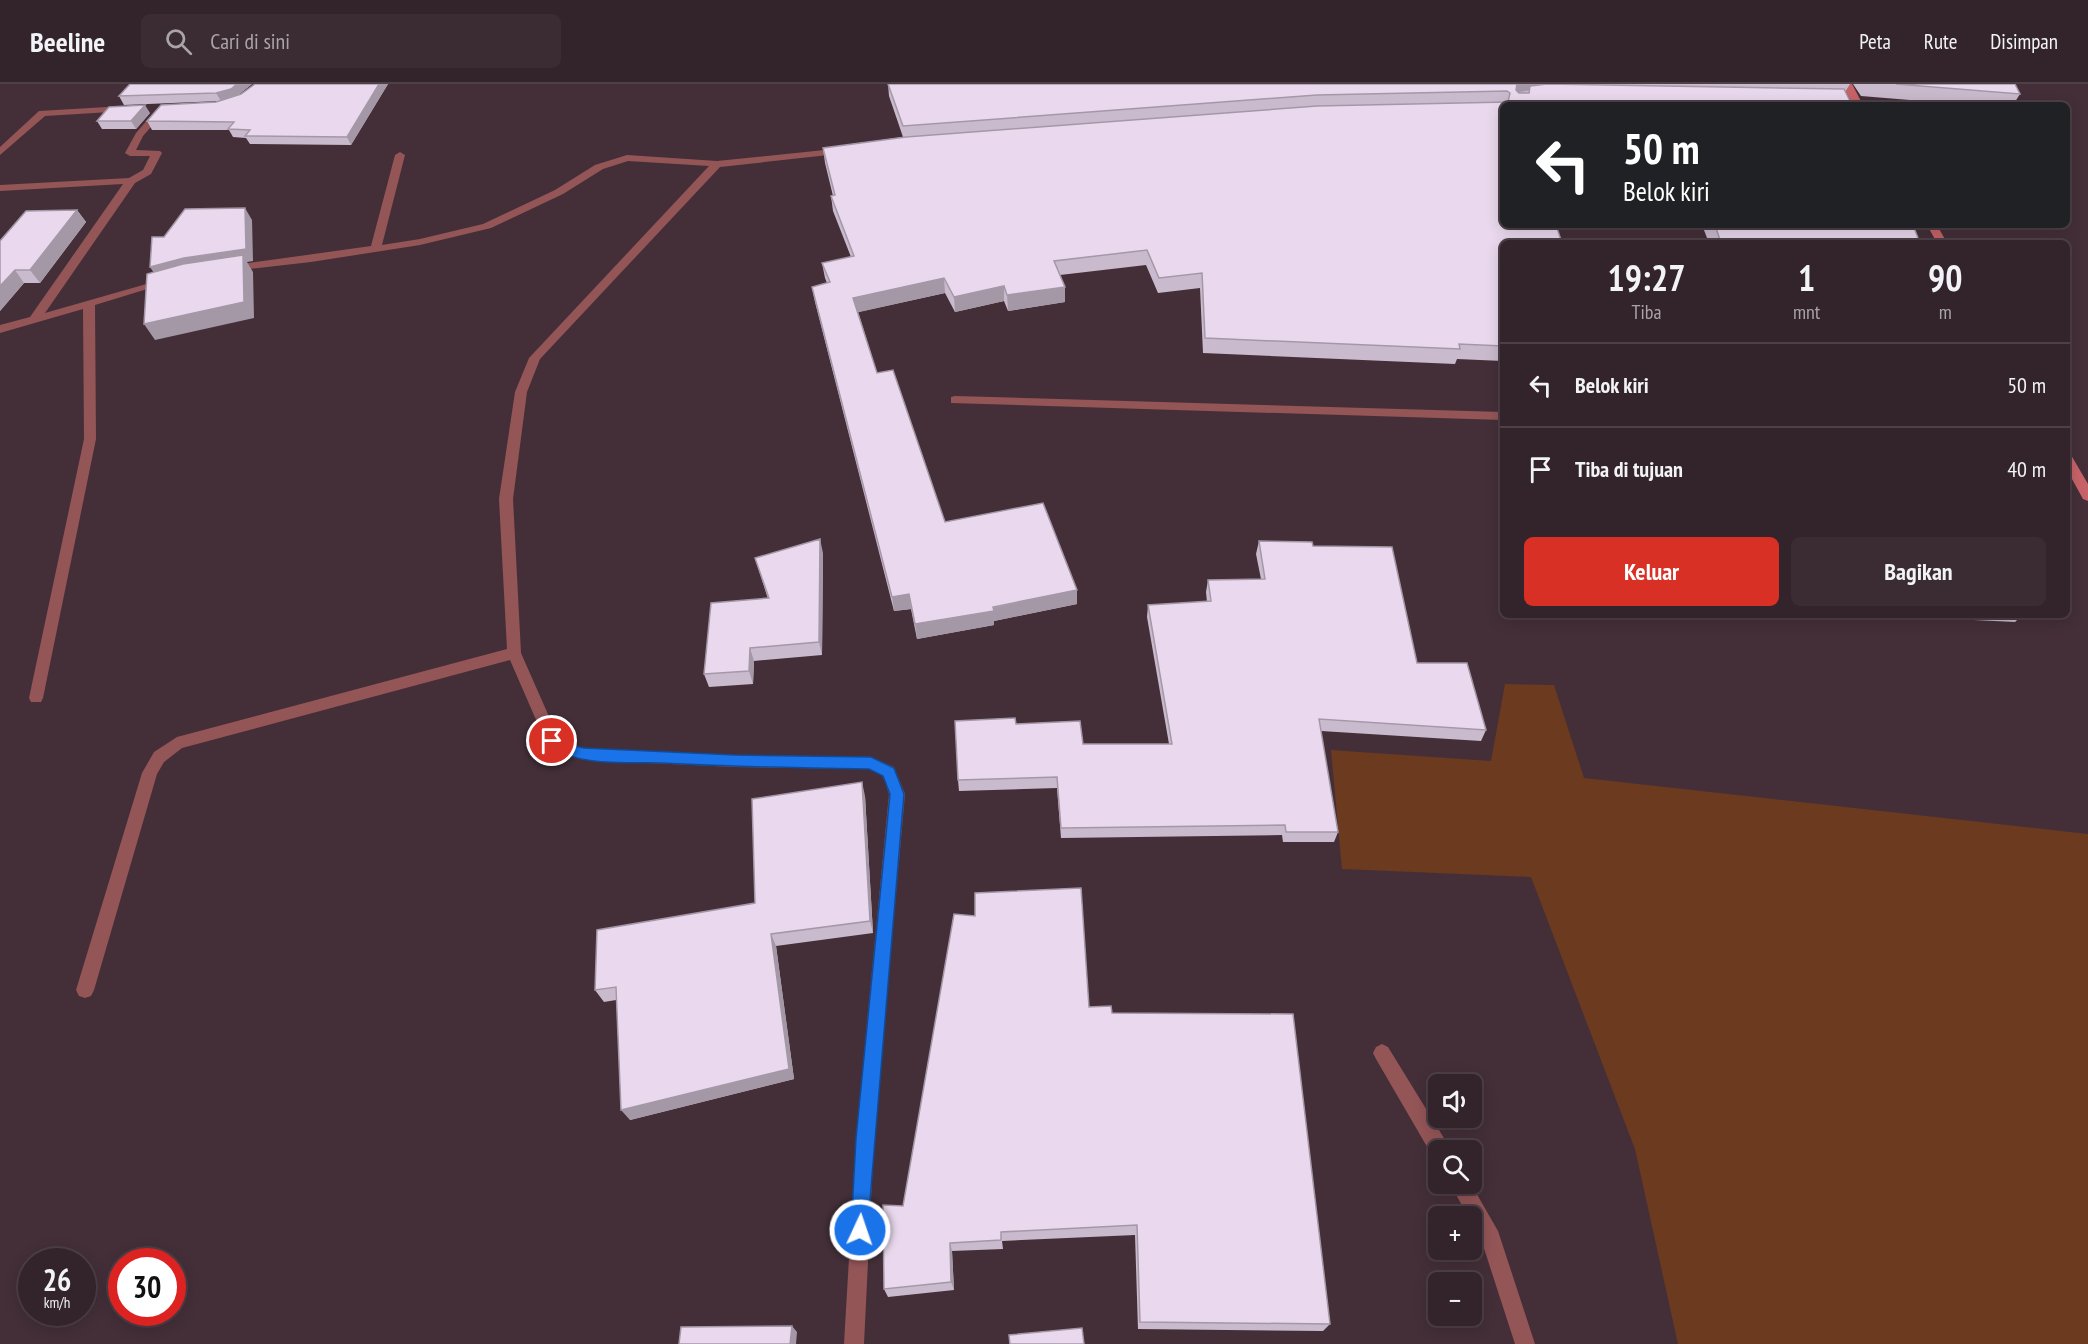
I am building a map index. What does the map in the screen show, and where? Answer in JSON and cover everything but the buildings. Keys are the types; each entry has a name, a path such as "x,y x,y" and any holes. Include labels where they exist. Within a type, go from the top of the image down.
{"main road":[{"path":"1847,84 1856,102"},
{"path":"2070,463 2088,496"}],"street":[{"path":"1842,99 1856,102"},
{"path":"151,108 174,108"},
{"path":"33,321 131,181 147,172 157,153 130,153 139,135 163,108"},
{"path":"0,152 42,112 139,109"},
{"path":"223,269 376,249 488,226 559,192 611,162 627,158 717,164 853,150"},
{"path":"376,249 400,155"},
{"path":"717,164 535,358 521,392 506,499 514,653 552,741 563,749 584,754 735,761 871,763 889,772 897,794 865,1138 854,1344"},
{"path":"0,188 131,181"},
{"path":"0,329 180,278"},
{"path":"36,698 90,438 88,304"},
{"path":"956,400 1500,416"},
{"path":"85,990 150,773 159,757 177,743 514,653"},
{"path":"1382,1053 1434,1140"},
{"path":"1466,1194 1488,1231 1524,1344"}],"shaded area":[{"path":"1505,684 1554,685 1584,778 2088,834 2088,1344 1678,1344 1635,1149 1531,877 1342,869 1331,750 1491,761"}],"route":[{"path":"552,741 563,749 584,754 735,761 871,763 889,772 897,794 865,1138 860,1230"}]}
